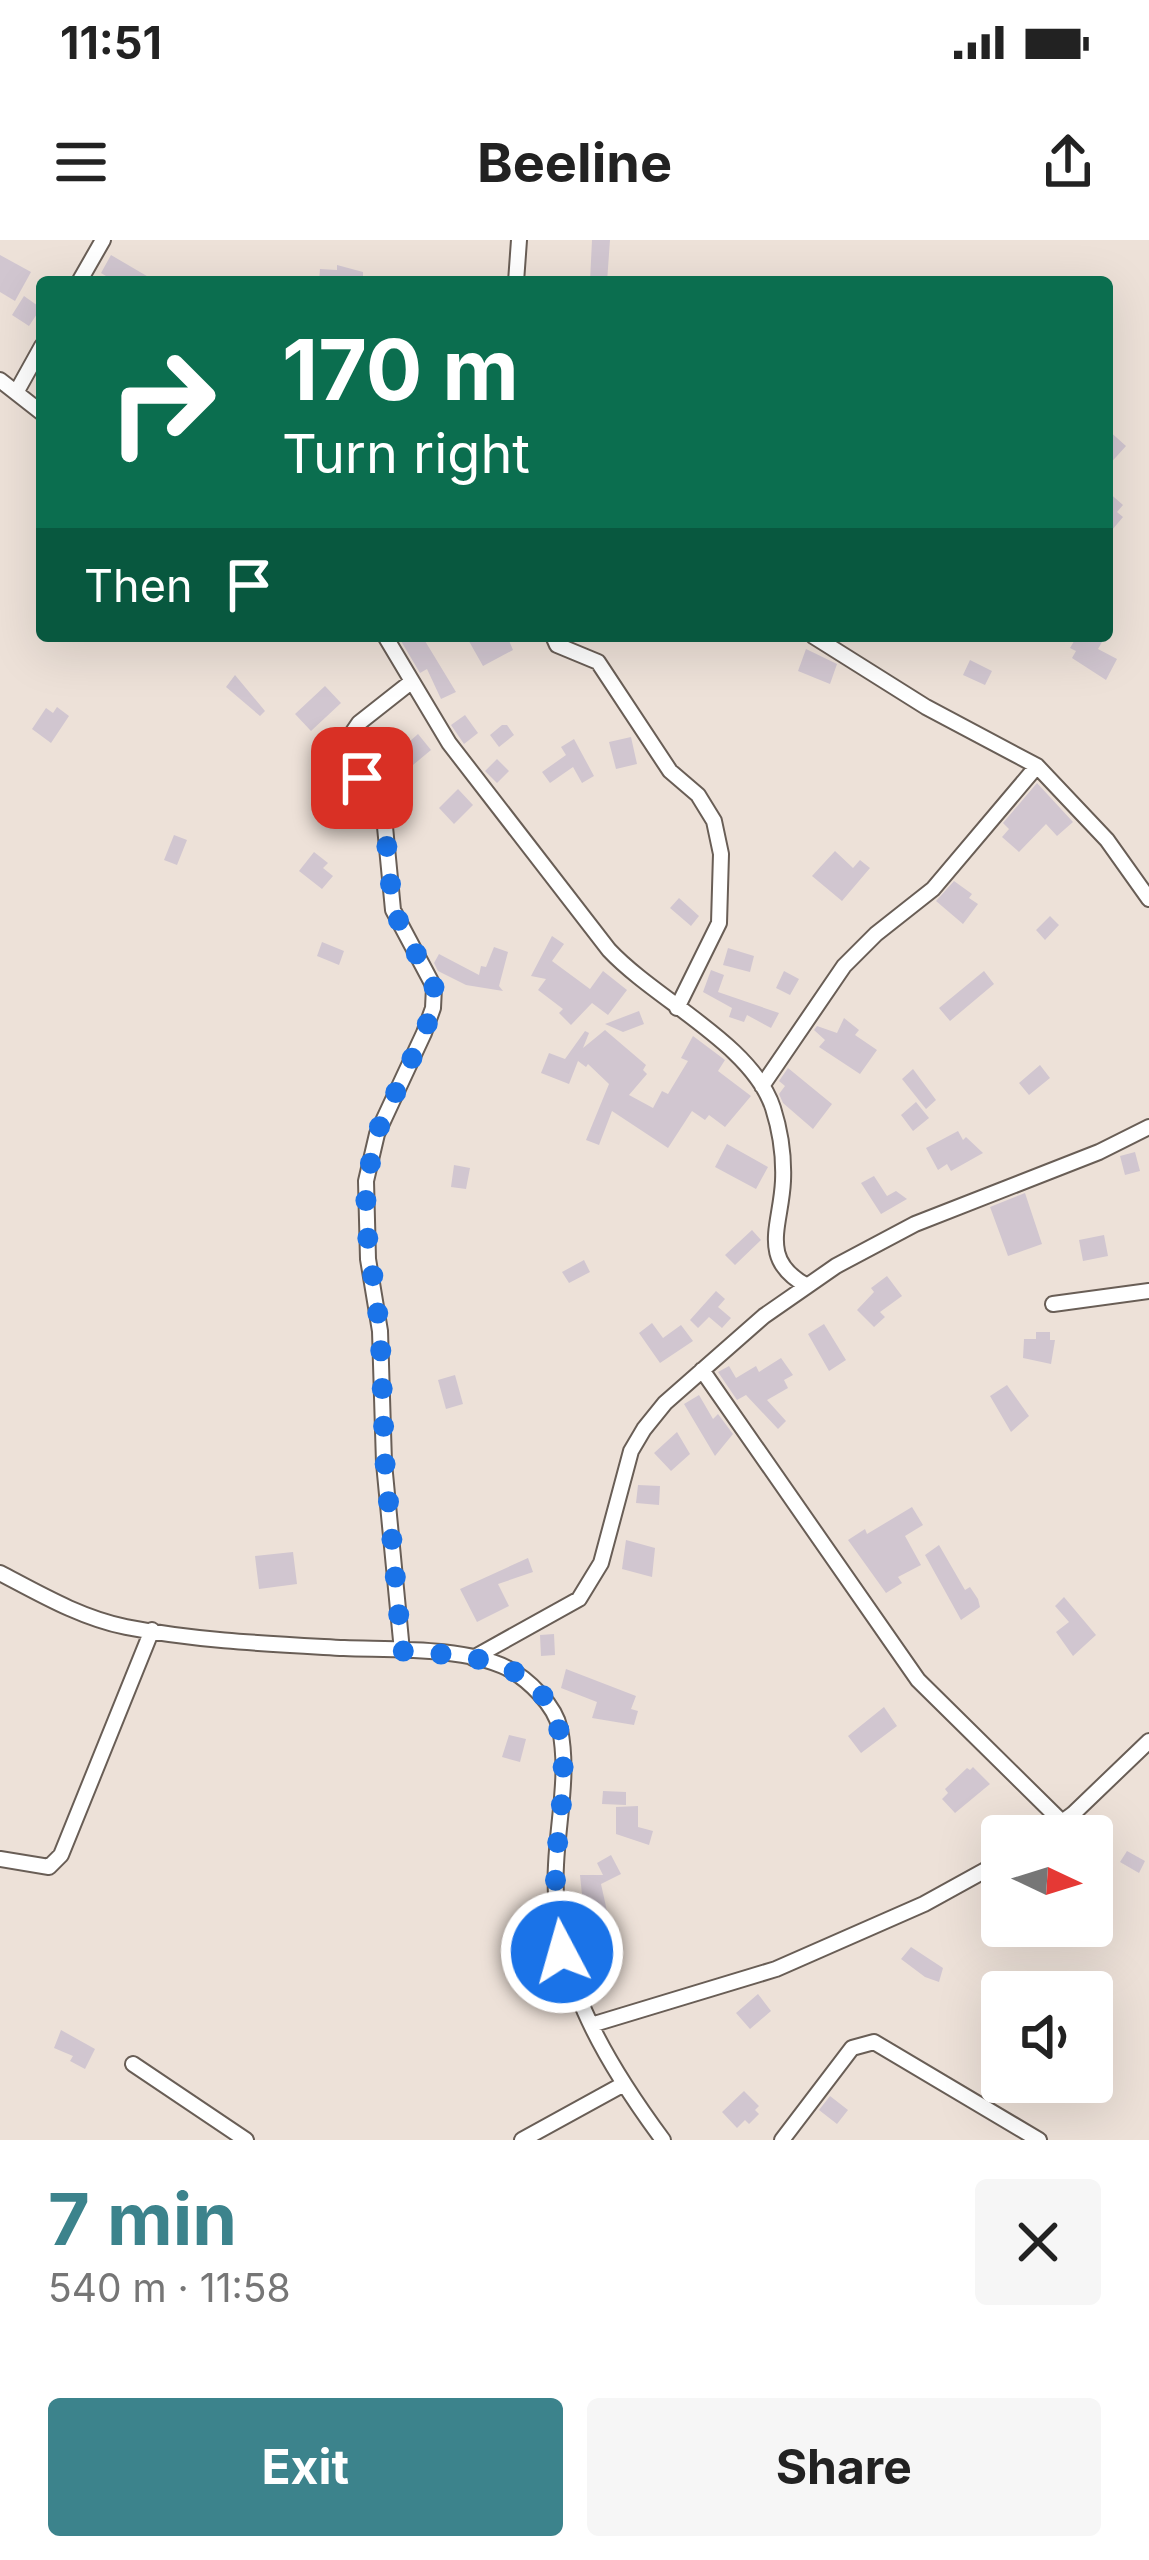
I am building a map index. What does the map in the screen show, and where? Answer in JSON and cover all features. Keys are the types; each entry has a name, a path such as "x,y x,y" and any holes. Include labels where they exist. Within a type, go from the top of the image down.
{"street":[{"path":"82,276 103,240"},
{"path":"516,276 519,240"},
{"path":"16,391 36,356"},
{"path":"0,380 36,408"},
{"path":"388,642 448,743 609,950 634,976 729,1046 762,1086 773,1108 782,1152 775,1247 781,1265 807,1286"},
{"path":"556,642 598,662 670,771 698,795 714,821 721,854 719,922 677,1008"},
{"path":"822,642 926,707 1037,766 1107,840 1149,899"},
{"path":"837,652 841,642"},
{"path":"402,1651 385,1463 380,1330 365,1217 376,1134 424,1033 434,987 393,910 383,806 351,766 344,745 359,723 411,682"},
{"path":"762,1086 844,966 933,889 1037,766"},
{"path":"472,1658 579,1599 601,1563 631,1451 665,1402 764,1316 915,1224 1099,1152 1149,1127"},
{"path":"1053,1304 1149,1291"},
{"path":"702,1370 918,1680 1055,1815"},
{"path":"0,1573 84,1615 152,1630 263,1644 472,1658 508,1668 538,1691 559,1722 564,1764 556,1912 562,1952 622,2085 663,2140"},
{"path":"0,1859 49,1867 61,1855 152,1630"},
{"path":"1070,1815 1149,1741"},
{"path":"591,2025 776,1969 905,1914 981,1872"},
{"path":"782,2140 852,2048 874,2042 1039,2140"},
{"path":"133,2064 246,2140"},
{"path":"522,2140 622,2085"}],"building":[{"path":"592,240 610,240 607,276 590,276"},
{"path":"0,255 31,272 15,301 0,292"},
{"path":"111,255 147,276 106,276 101,273"},
{"path":"337,265 363,272 363,276 319,276 320,269 337,270"},
{"path":"24,296 36,304 29,326 12,315"},
{"path":"1113,434 1126,446 1113,460"},
{"path":"1113,496 1123,505 1117,512 1123,517 1113,529"},
{"path":"402,642 426,642 456,692 441,699 427,669 420,673"},
{"path":"469,642 510,642 513,650 483,666"},
{"path":"1074,642 1102,642 1098,649 1117,659 1106,680 1072,658 1076,651 1070,648"},
{"path":"806,649 837,664 830,684 798,671"},
{"path":"970,660 992,671 985,685 963,675"},
{"path":"235,675 265,711 260,716 226,687"},
{"path":"325,686 341,703 311,731 295,714"},
{"path":"57,707 69,716 51,743 32,729 46,708 53,713"},
{"path":"465,715 478,733 464,744 451,725"},
{"path":"502,725 514,735 499,747 490,735"},
{"path":"418,734 431,750 413,765 400,750"},
{"path":"631,737 637,764 616,769 609,742"},
{"path":"574,739 594,776 582,783 573,767 550,783 542,772 566,755 561,747"},
{"path":"497,759 509,771 497,783 485,771"},
{"path":"1037,783 1073,822 1057,836 1046,824 1019,852 1002,837 1009,829 1003,823"},
{"path":"458,789 473,805 454,824 439,808"},
{"path":"174,835 187,840 177,865 164,860"},
{"path":"835,851 853,868 860,860 870,868 842,901 812,876"},
{"path":"314,852 328,863 323,868 333,876 322,889 299,871"},
{"path":"954,881 978,904 963,924 936,901"},
{"path":"679,898 699,916 691,926 670,908"},
{"path":"1050,916 1059,925 1045,940 1036,930"},
{"path":"552,936 564,944 552,961 590,989 603,971 627,990 608,1015 592,1003 571,1025 559,1013 563,1009 538,990 546,979 531,976"},
{"path":"322,942 344,951 339,965 317,956"},
{"path":"494,947 508,952 499,986 503,991 466,985 438,971 434,963 439,954 479,975"},
{"path":"728,948 754,956 750,972 723,965"},
{"path":"711,970 724,975 718,992 779,1013 771,1028 747,1015 744,1022 729,1017 732,1008 703,992"},
{"path":"784,971 799,979 790,995 776,988"},
{"path":"984,971 994,984 950,1021 939,1008"},
{"path":"639,1011 644,1024 623,1032 605,1024"},
{"path":"844,1018 859,1030 855,1035 877,1050 860,1074 819,1047 825,1040 814,1030 817,1026 837,1033"},
{"path":"605,1030 646,1065 647,1074 629,1095 653,1108 662,1091 668,1094 688,1061 681,1058 693,1036 725,1060 718,1071 751,1096 725,1127 709,1115 705,1120 692,1111 668,1148 612,1111 599,1145 586,1140 609,1084 578,1061 569,1084 541,1073 549,1053 565,1059 585,1031 589,1033 583,1048"},
{"path":"1040,1065 1050,1078 1029,1095 1019,1083"},
{"path":"788,1068 832,1104 813,1129 779,1094 785,1086 779,1081"},
{"path":"913,1069 936,1100 926,1109 902,1079"},
{"path":"916,1102 929,1118 913,1131 901,1115"},
{"path":"958,1131 983,1153 951,1171 947,1164 938,1170 926,1148"},
{"path":"727,1144 768,1167 756,1189 715,1167"},
{"path":"1135,1152 1140,1171 1125,1175 1120,1156"},
{"path":"454,1165 470,1168 466,1189 451,1187"},
{"path":"874,1176 887,1196 896,1191 907,1199 881,1214 861,1183"},
{"path":"1025,1193 1042,1244 1008,1256 990,1207"},
{"path":"752,1230 761,1240 735,1265 725,1255"},
{"path":"1104,1235 1108,1256 1083,1261 1079,1240"},
{"path":"584,1260 590,1272 569,1283 562,1272"},
{"path":"887,1276 902,1296 880,1312 885,1317 874,1327 857,1310 874,1292 871,1288"},
{"path":"716,1291 725,1299 718,1307 731,1318 722,1328 709,1317 698,1328 690,1320"},
{"path":"652,1323 663,1338 681,1325 693,1341 660,1363 639,1333"},
{"path":"824,1324 846,1360 829,1371 808,1334"},
{"path":"1036,1332 1050,1332 1050,1340 1055,1340 1051,1364 1023,1358 1024,1339 1036,1339"},
{"path":"781,1358 793,1375 784,1380 788,1388 767,1400 786,1421 778,1429 746,1395 737,1400 718,1372 729,1366 736,1378 756,1366 759,1372"},
{"path":"455,1375 463,1404 446,1409 438,1380"},
{"path":"1007,1385 1029,1416 1011,1432 990,1396"},
{"path":"699,1395 713,1419 718,1414 733,1434 715,1456 684,1404"},
{"path":"677,1432 690,1454 671,1471 654,1453"},
{"path":"638,1485 660,1486 659,1505 636,1503"},
{"path":"912,1507 923,1525 905,1536 921,1565 898,1577 902,1583 886,1593 848,1540"},
{"path":"626,1540 655,1548 652,1577 622,1569"},
{"path":"939,1545 965,1590 970,1587 978,1599 980,1607 961,1620 925,1555"},
{"path":"293,1552 297,1584 259,1589 255,1556"},
{"path":"528,1558 533,1572 498,1584 509,1606 477,1622 460,1589"},
{"path":"1064,1597 1096,1635 1073,1656 1056,1632 1069,1622 1055,1606"},
{"path":"554,1634 555,1655 541,1656 540,1635"},
{"path":"566,1669 636,1696 631,1709 638,1711 634,1725 592,1718 597,1702 561,1688"},
{"path":"884,1707 897,1726 861,1753 848,1736"},
{"path":"509,1735 526,1739 520,1762 502,1757"},
{"path":"973,1767 990,1784 955,1813 942,1799 948,1793 945,1789"},
{"path":"603,1791 626,1792 626,1805 602,1804"},
{"path":"638,1806 638,1827 653,1831 649,1845 616,1834 616,1807"},
{"path":"1127,1851 1145,1861 1139,1873 1120,1862"},
{"path":"611,1855 621,1874 601,1884 607,1911 584,1915 580,1875 603,1875 597,1863"},
{"path":"911,1947 943,1968 939,1982 901,1959"},
{"path":"758,1994 771,2011 750,2029 736,2013"},
{"path":"61,2030 95,2049 85,2069 70,2061 73,2056 54,2048"},
{"path":"744,2091 759,2106 755,2110 759,2114 737,2128 722,2112"},
{"path":"830,2096 848,2110 837,2124 819,2110"}],"route":[{"path":"362,778 383,806 387,821 393,910 434,987 435,999 376,1134 365,1217 380,1330 385,1463 402,1651 472,1658 508,1668 538,1691 559,1722 564,1764 556,1912 562,1952"}]}
